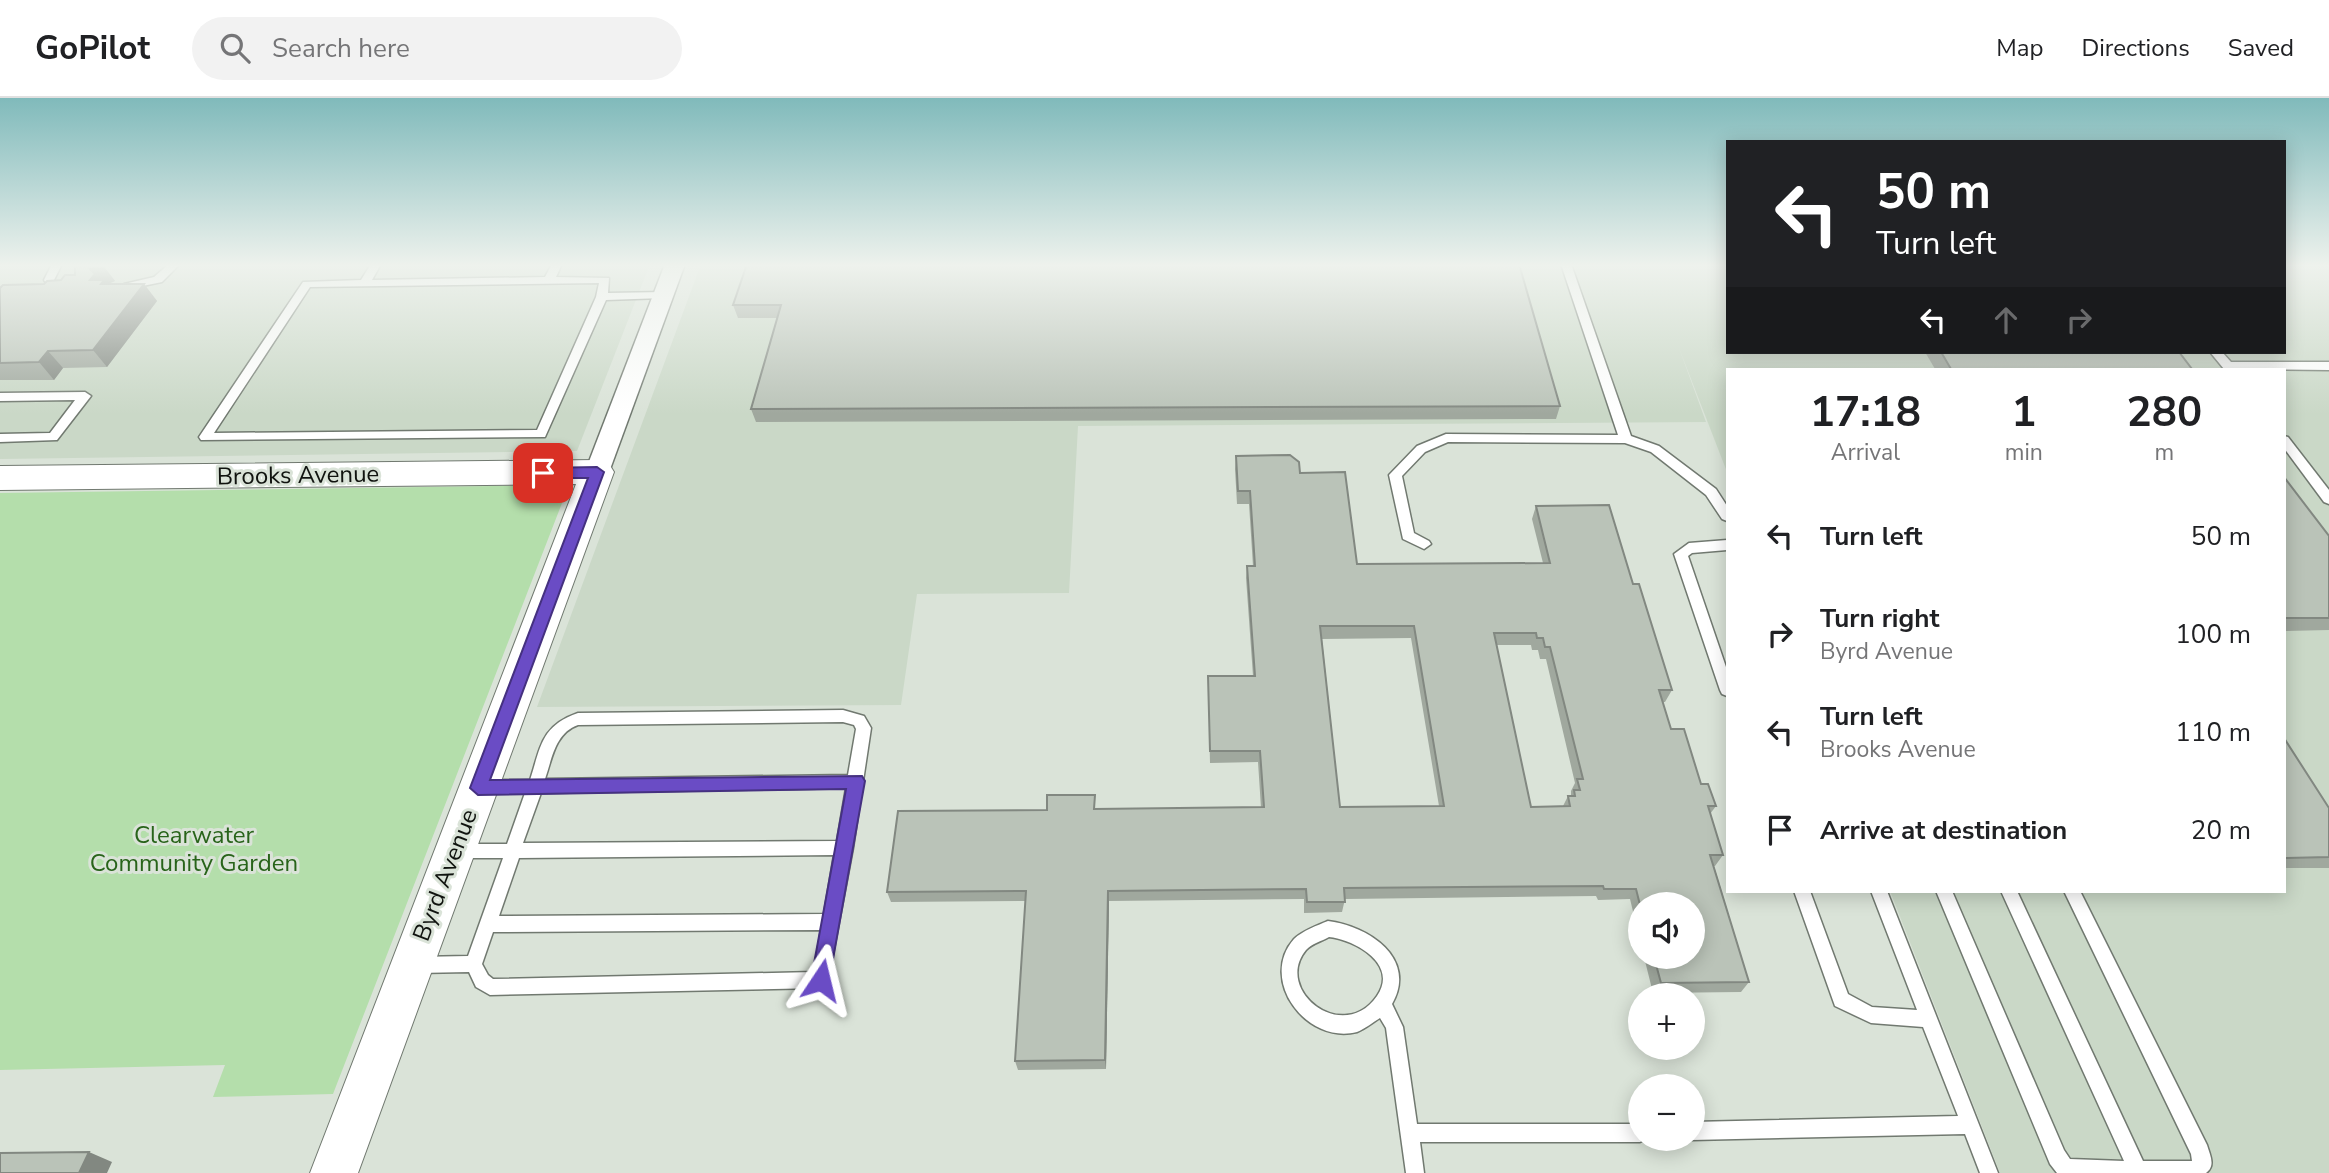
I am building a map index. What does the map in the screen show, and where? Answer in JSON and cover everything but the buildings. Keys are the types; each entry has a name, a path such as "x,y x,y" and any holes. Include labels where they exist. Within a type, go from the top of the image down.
{"street":[{"name":"Byrd Avenue","path":"334,1173 656,314"},
{"name":"Brooks Avenue","path":"0,478 597,472"}],"lane":[{"path":"287,314 205,437 541,434 594,314"},
{"path":"1583,314 1626,439"},
{"path":"2218,354 2229,368 2329,366"},
{"path":"0,397 85,396 53,437 0,438"},
{"path":"1424,544 1408,536 1395,475 1421,449 1446,438 1626,439 1655,449 1711,492 1726,514"},
{"path":"2286,443 2329,499"},
{"path":"1726,545 1689,548 1681,554 1726,687"},
{"path":"843,716 859,720 864,728 856,781 821,980 490,988 482,982 474,964 533,786 552,737 564,724 578,719 843,716"},
{"path":"478,788 856,781"},
{"path":"454,851 845,848"},
{"path":"1803,893 1841,1000 1871,1015 1929,1019"},
{"path":"1880,893 1989,1173"},
{"path":"1945,893 2057,1157 2064,1166 2074,1170 2195,1171 2203,1164 2200,1152 2073,893"},
{"path":"2010,893 2137,1171"},
{"path":"487,924 831,922"},
{"path":"1345,929 1360,934 1374,945 1384,958 1389,974 1389,990 1382,1005 1371,1016 1357,1023 1340,1025 1308,1013 1293,993 1288,970 1291,955 1300,942 1312,933 1345,929"},
{"path":"412,965 474,964"},
{"path":"1382,1005 1394,1027 1415,1173"},
{"path":"1705,1131 1970,1125"},
{"path":"1410,1133 1628,1133"}],"shaded area":[{"path":"0,314 630,314 577,451 0,459"},
{"path":"682,314 1726,314 1726,354 2286,354 2286,314 2329,314 2329,1173 2000,1173 1891,893 2286,893 2286,368 1726,368 1726,469 1679,348 1706,422 1078,426 1069,593 917,594 901,705 537,707"}],"green space":[{"name":"Clearwater Community Garden","path":"569,485 333,1094 213,1097 225,1065 0,1070 0,493"}],"route":[{"path":"543,473 597,472 478,788 856,781 821,980"}]}
